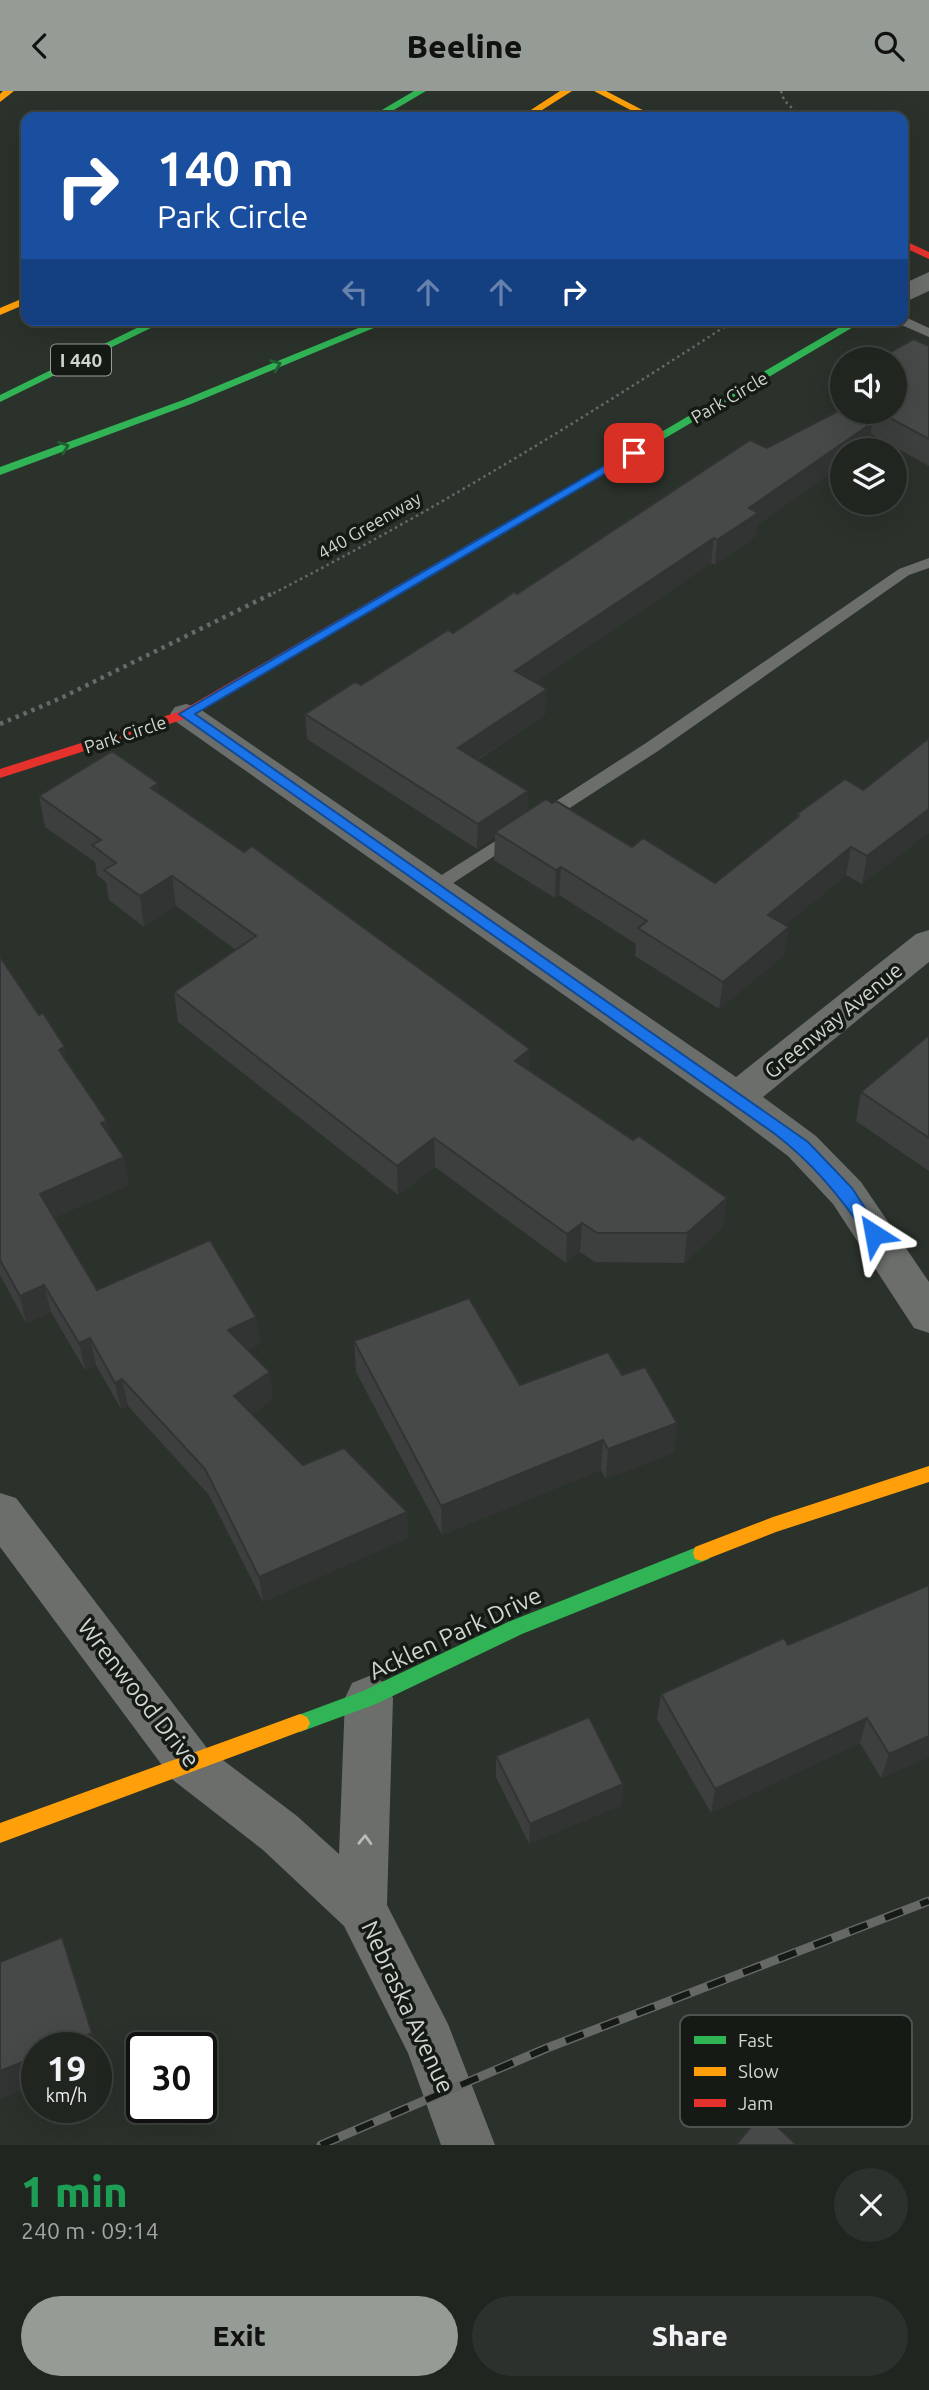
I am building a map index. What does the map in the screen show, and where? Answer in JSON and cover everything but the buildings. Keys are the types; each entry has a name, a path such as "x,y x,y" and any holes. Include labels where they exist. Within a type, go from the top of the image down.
{"main road":[{"path":"0,99 9,91"},
{"path":"384,112 421,91"},
{"path":"533,112 567,91"},
{"path":"599,91 641,112"},
{"path":"908,246 929,256"},
{"path":"0,312 21,302"},
{"name":"I 440","path":"0,399 150,326"},
{"path":"0,471 187,402 373,326"},
{"name":"Park Circle","path":"0,774 186,714 850,326"},
{"name":"Acklen Park Drive","path":"0,1833 369,1698 528,1623 773,1525 929,1473"}],"street":[{"path":"908,292 929,280"},
{"path":"186,714 737,1097 802,1146 847,1193 929,1316"},
{"name":"Greenway Avenue","path":"737,1097 929,943"},
{"name":"Wrenwood Drive","path":"0,1512 190,1764 280,1833 362,1908"},
{"path":"362,1908 369,1698"},
{"name":"Nebraska Avenue","path":"362,1908 430,2042 468,2145"}],"lane":[{"path":"908,323 929,333"},
{"path":"435,887 652,747 905,572 929,563"}],"path":[{"path":"781,91 783,100 796,112"},
{"name":"440 Greenway","path":"0,724 197,633 299,581 502,465 725,326"}],"railway":[{"path":"321,2145 547,2048 929,1901"}],"traffic: fast":[{"path":"384,112 421,91"},
{"path":"0,399 150,326"},
{"path":"0,471 187,402 373,326"},
{"path":"526,515 850,326"},
{"path":"300,1723 369,1698 515,1628 702,1553"}],"traffic: slow":[{"path":"0,99 9,91"},
{"path":"533,112 567,91"},
{"path":"599,91 641,112"},
{"path":"0,312 21,302"},
{"path":"702,1553 773,1525 929,1474"},
{"path":"0,1833 300,1723"}],"traffic: jam":[{"path":"908,246 929,256"},
{"path":"0,774 186,714 526,515"}],"route":[{"path":"634,453 186,714 737,1097 802,1146 847,1193 874,1234"}]}
